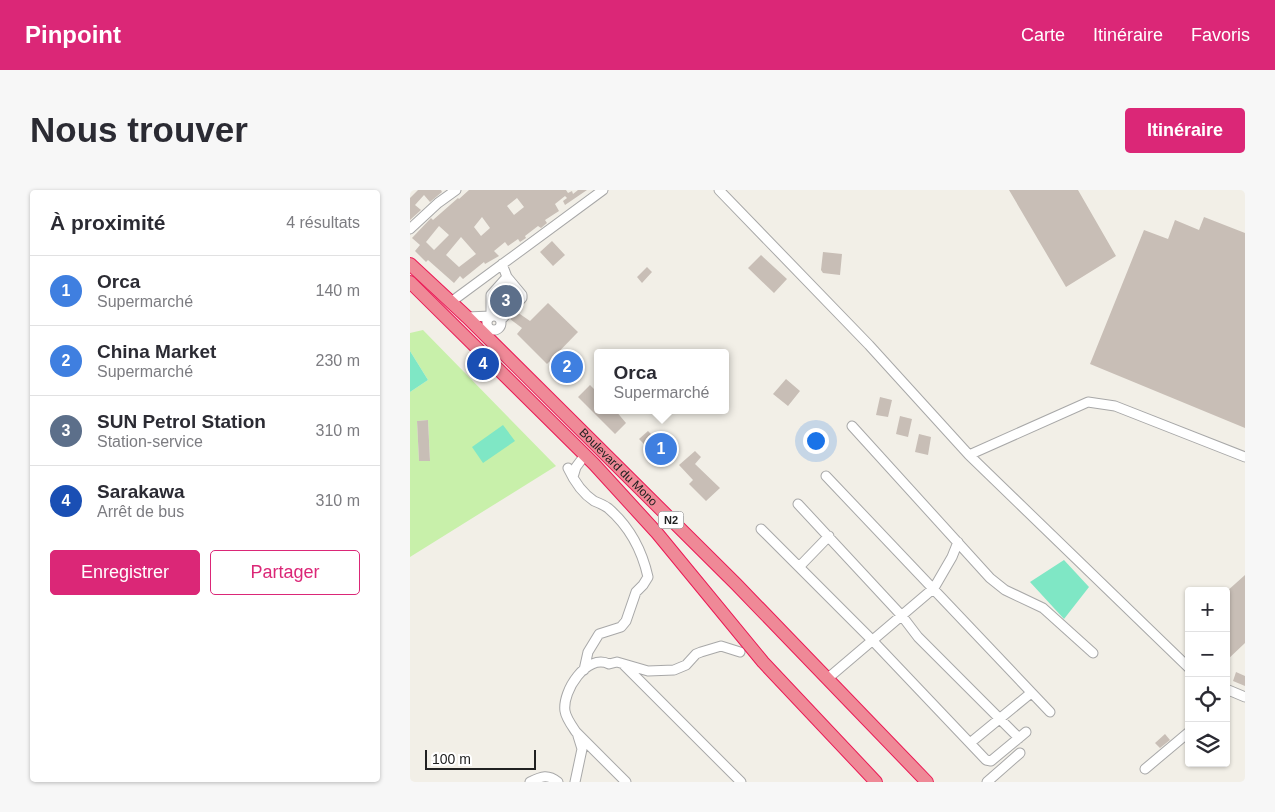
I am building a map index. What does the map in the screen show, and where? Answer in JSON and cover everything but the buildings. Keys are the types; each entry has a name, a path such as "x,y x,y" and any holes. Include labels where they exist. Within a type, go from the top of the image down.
{"highway":[{"name":"Boulevard du Mono","path":"410,264 468,317 736,584 927,782"},
{"name":"Boulevard du Mono","path":"410,282 585,455 657,533 781,682 876,782"}],"street":[{"path":"410,229 438,203 456,190"},
{"path":"451,302 603,190"},
{"path":"719,190 869,345 969,454 1185,664"},
{"path":"494,344 501,326 501,320 522,298 521,292 507,277 502,264"},
{"path":"491,295 507,277"},
{"path":"479,282 491,295 492,316 488,320 488,326 491,330 498,330"},
{"path":"468,317 497,316 501,320"},
{"path":"969,454 1088,402 1115,406 1245,457"},
{"path":"852,426 990,578 1005,590 1044,608 1092,653"},
{"path":"573,477 576,467 585,455"},
{"path":"568,468 584,494 606,507 631,533 644,560 648,577 636,592 626,621 621,627 599,634 588,652 584,670"},
{"path":"826,476 1050,712"},
{"path":"762,529 872,640 988,762 1023,735 1000,719 918,637 902,616 830,536 798,504"},
{"path":"799,567 830,536"},
{"path":"827,679 934,588 952,557 958,542"},
{"path":"575,782 582,749 576,732 567,716 566,703 570,686 584,670 592,665 604,662 609,664 617,662 648,671 674,670 686,665 696,654 722,646 740,652"},
{"path":"623,664 740,782"},
{"path":"970,743 1031,693"},
{"path":"1230,693 1245,697"},
{"path":"576,732 626,782"},
{"path":"1145,769 1185,735"},
{"path":"988,782 1020,753"},
{"path":"530,782 542,776 548,776 558,782"}],"green space":[{"path":"423,330 556,466 410,557 410,392 428,380 410,351 410,333","holes":["428,420 430,460 419,461 417,421"]},
{"path":"410,351 428,380 410,392"},
{"path":"503,425 515,441 483,463 472,447"},
{"path":"1064,560 1089,587 1064,619 1030,582"}],"place":[{"name":"SUN Petrol Station","path":"506,301"},
{"name":"Sarakawa","path":"483,364"},
{"name":"China Market","path":"567,367"},
{"name":"Orca","path":"661,449"}]}
